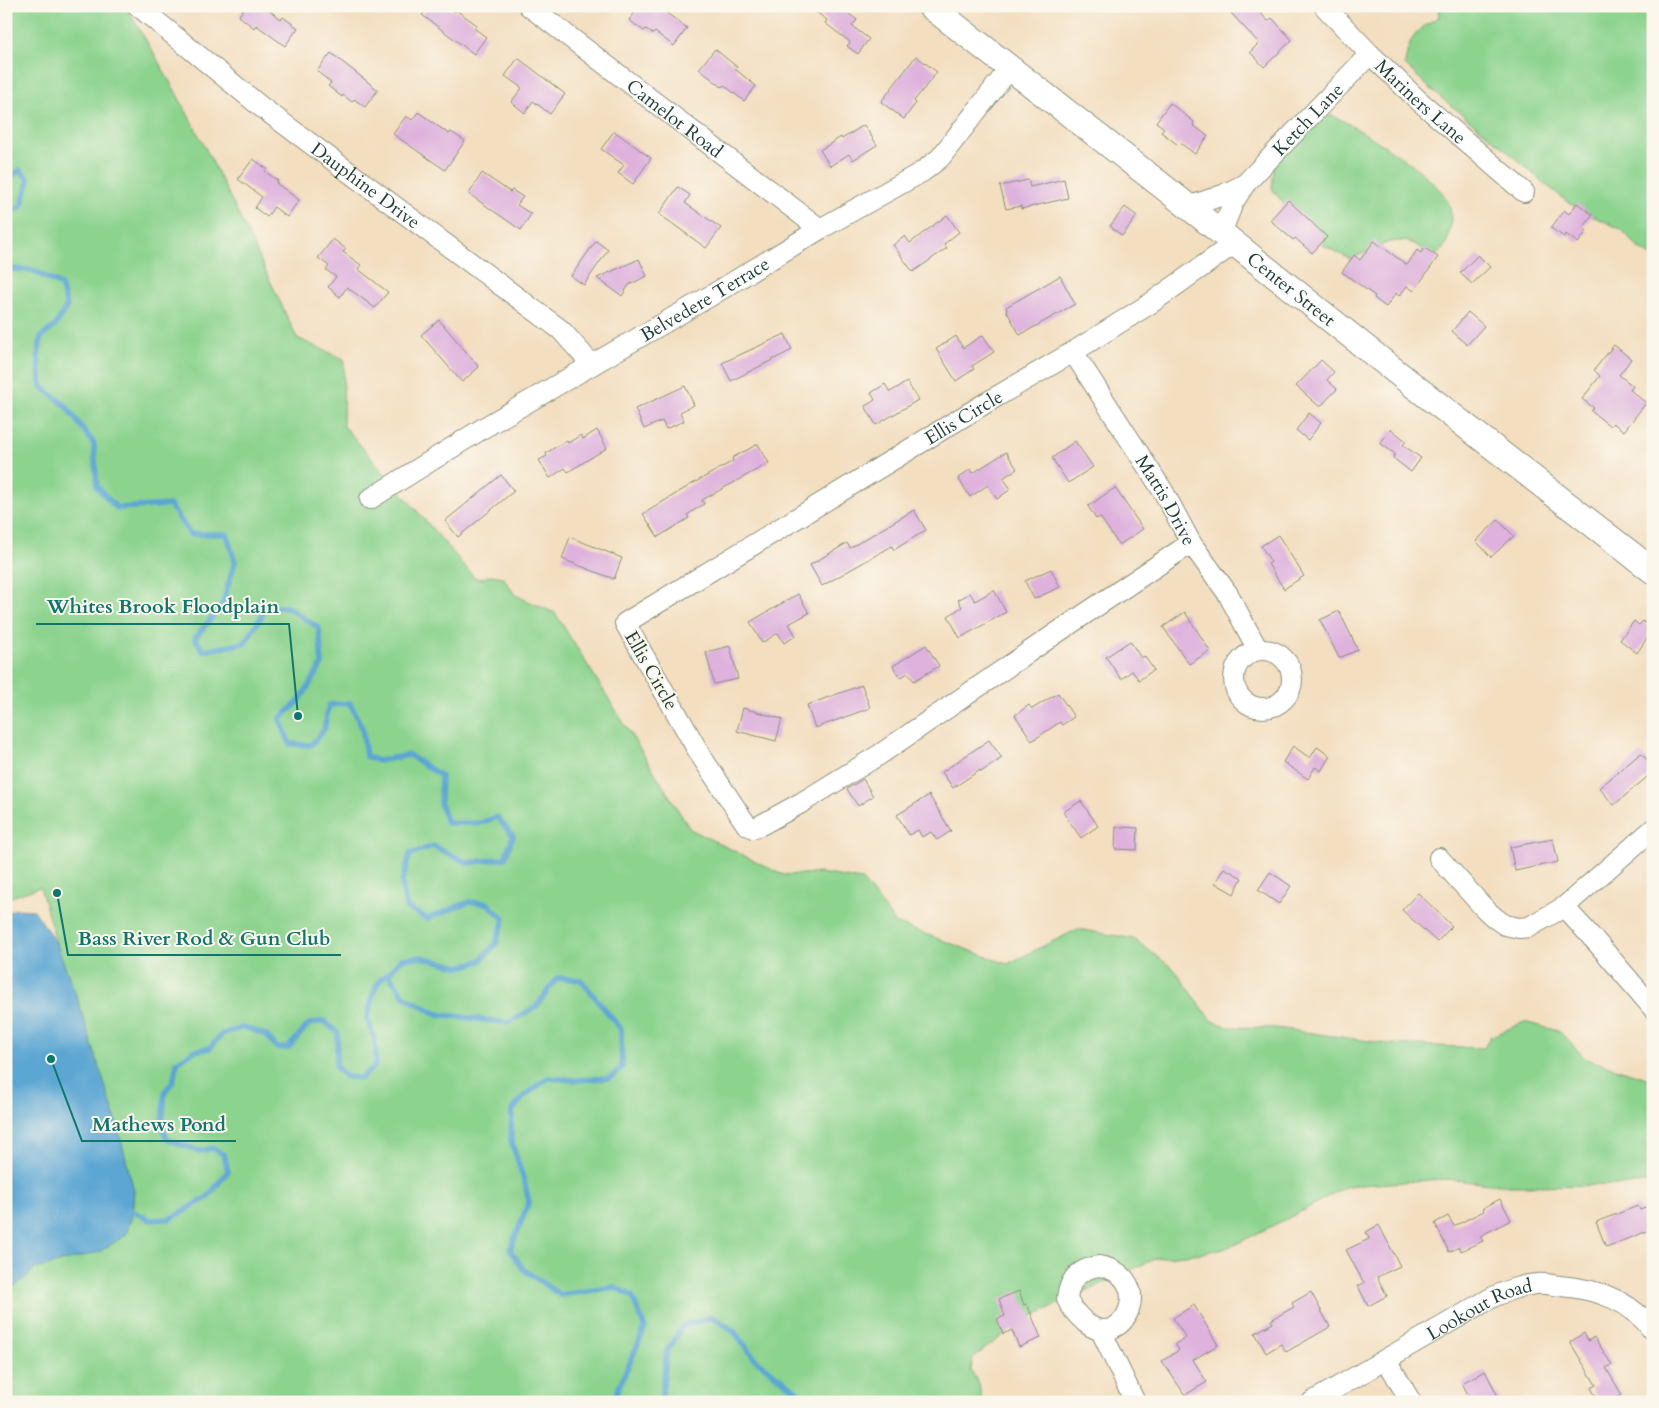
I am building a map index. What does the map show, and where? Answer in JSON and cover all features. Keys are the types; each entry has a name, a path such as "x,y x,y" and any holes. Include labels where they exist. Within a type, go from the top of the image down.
{"street":[{"name":"Dauphine Drive","path":"138,6 260,106 560,330 592,365"},
{"name":"Camelot Road","path":"529,6 820,229"},
{"name":"Center Street","path":"930,6 1653,572"},
{"name":"Mariners Lane","path":"1324,6 1417,99 1524,192"},
{"name":"Ketch Lane","path":"1228,238 1233,203 1245,184 1370,54"},
{"name":"Belvedere Terrace","path":"370,499 485,427 820,229 922,172 940,158 1010,68"},
{"name":"Ketch Lane","path":"1188,207 1223,195 1245,184"},
{"name":"Ellis Circle","path":"1191,543 879,755 753,828 746,824 701,756 625,623 1151,303 1228,238"},
{"name":"Mattis Drive","path":"1072,352 1163,491 1191,543 1228,594 1258,650"},
{"path":"1438,858 1485,909 1505,925 1519,928 1529,927 1564,907 1653,829"},
{"path":"1564,907 1600,945 1653,1008"},
{"name":"Lookout Road","path":"1312,1402 1493,1297 1520,1287 1539,1284 1571,1287 1613,1298 1637,1312 1653,1331"},
{"path":"1101,1331 1135,1402"},
{"path":"1386,1359 1411,1402"}],"green space":[{"path":"6,6 125,6 195,128 237,211 297,338 344,359 343,425 474,577 480,579 492,575 503,577 515,595 555,613 690,829 783,875 820,873 862,880 895,923 1007,964 1078,929 1134,939 1174,969 1211,1020 1228,1027 1276,1028 1391,1044 1484,1048 1490,1037 1524,1022 1559,1031 1586,1059 1653,1080 1653,1187 1645,1182 1629,1185 1509,1186 1445,1179 1347,1186 1232,1246 1203,1253 1157,1258 1022,1321 973,1358 971,1371 979,1384 982,1402 6,1402 6,1288 129,1195 40,887 6,899"},
{"path":"1438,6 1615,6 1648,13 1653,12 1653,257 1639,248 1621,229 1577,209 1434,92 1405,65 1408,48 1415,36 1424,26 1439,17"},
{"path":"1334,116 1398,154 1442,192 1449,204 1451,219 1447,242 1439,253 1432,256 1417,245 1396,241 1380,245 1350,259 1323,245 1291,213 1272,189 1274,168 1284,152 1321,117"}],"water":[{"path":"16,909 34,910 57,945 77,998 116,1120 134,1191 132,1215 126,1235 99,1252 35,1269 6,1294 6,913"}],"building":[{"path":"245,6 263,6 298,28 285,46 256,25 254,28 239,16"},
{"path":"429,6 447,6 477,25 474,28 486,37 474,54 422,15"},
{"path":"640,6 657,6 687,28 674,46 655,32 653,34 646,29 644,31 629,20"},
{"path":"808,6 839,6 857,20 852,26 869,39 858,54 847,46 850,42 825,23 827,20"},
{"path":"1239,6 1254,6 1268,21 1272,18 1292,40 1264,67 1250,52 1259,43 1231,13"},
{"path":"715,49 756,86 744,101 699,69"},
{"path":"331,53 378,90 365,107 354,99 352,102 343,95 342,97 328,86 331,83 317,71"},
{"path":"916,56 937,72 914,101 916,103 904,119 881,102"},
{"path":"518,58 565,94 550,114 533,101 525,113 511,102 522,88 505,76"},
{"path":"1170,103 1194,122 1193,125 1208,136 1195,154 1180,143 1178,145 1161,132 1164,128 1156,122"},
{"path":"418,112 449,134 451,132 465,141 445,170 393,134 406,116 412,120"},
{"path":"864,125 877,145 853,160 849,154 830,166 820,150"},
{"path":"614,131 651,158 633,184 618,173 624,165 601,149"},
{"path":"253,159 267,169 265,171 278,181 276,183 299,200 287,217 274,207 267,217 255,208 262,197 238,179"},
{"path":"482,173 510,192 512,190 523,197 517,205 531,214 521,230 469,194"},
{"path":"1064,179 1068,198 1021,209 1021,206 1006,209 1000,186 1028,180 1030,187"},
{"path":"678,187 690,195 685,203 721,228 706,248 659,214"},
{"path":"1288,200 1327,237 1312,253 1295,238 1293,240 1270,220"},
{"path":"1577,203 1593,215 1583,228 1587,231 1578,243 1566,234 1564,237 1551,228 1564,210 1569,214"},
{"path":"1125,207 1137,216 1122,236 1110,226"},
{"path":"947,215 959,232 944,244 947,248 913,272 893,245 905,236 910,243"},
{"path":"333,239 346,249 343,252 361,265 358,269 388,292 375,308 347,287 340,297 328,287 336,277 326,270 329,266 318,258"},
{"path":"596,241 608,250 584,285 571,276"},
{"path":"1374,241 1407,265 1417,250 1421,253 1425,248 1438,257 1414,291 1407,286 1399,296 1396,293 1386,307 1374,298 1375,296 1342,272 1354,255 1360,260"},
{"path":"1478,255 1490,267 1472,284 1460,273"},
{"path":"639,259 647,276 629,285 622,296 597,278"},
{"path":"1060,276 1075,304 1020,335 1006,307"},
{"path":"1468,312 1484,326 1467,345 1452,331"},
{"path":"439,320 479,367 462,382 421,335"},
{"path":"785,334 792,350 731,381 722,363"},
{"path":"983,335 994,352 972,366 974,369 956,381 936,349 956,336 963,348"},
{"path":"1614,345 1631,359 1619,375 1633,386 1630,390 1646,403 1624,431 1613,423 1610,426 1591,411 1594,408 1582,399 1600,376 1594,370"},
{"path":"1321,360 1334,372 1327,380 1337,389 1320,407 1296,386"},
{"path":"907,382 918,400 876,425 865,406 875,400 871,393 885,384 890,392"},
{"path":"685,386 694,405 680,412 684,421 666,429 662,421 644,429 635,409"},
{"path":"1309,413 1321,423 1308,440 1296,430"},
{"path":"1391,429 1406,441 1403,445 1421,458 1411,472 1393,458 1395,454 1380,443"},
{"path":"597,430 607,448 568,472 565,468 550,478 539,460 547,456 546,453 567,440 568,443 581,435 583,439"},
{"path":"1075,441 1093,467 1068,483 1052,458"},
{"path":"758,444 769,463 702,500 704,504 687,515 689,518 658,537 643,514 733,461 732,458"},
{"path":"1006,452 1017,469 1003,478 1011,489 997,499 988,485 970,497 958,478 971,469 973,473"},
{"path":"501,475 514,491 458,537 445,521"},
{"path":"1115,488 1143,529 1119,545 1100,517 1096,519 1088,506"},
{"path":"914,510 926,530 894,550 892,546 822,586 810,565 847,543 850,548"},
{"path":"1498,520 1514,536 1491,557 1476,541"},
{"path":"1278,535 1304,576 1284,589 1268,564 1271,562 1261,546"},
{"path":"570,537 622,558 614,579 562,559"},
{"path":"1051,569 1060,587 1034,599 1025,581"},
{"path":"994,590 1006,612 960,638 948,616 962,607 958,600 970,593 975,601"},
{"path":"798,594 809,613 789,624 796,636 784,643 778,633 762,643 750,622"},
{"path":"1339,611 1358,650 1339,658 1320,620"},
{"path":"1185,612 1210,651 1189,664 1163,627"},
{"path":"1634,621 1639,625 1643,621 1653,629 1637,653 1620,640"},
{"path":"1130,641 1141,658 1144,656 1154,670 1139,680 1132,671 1121,679 1106,657"},
{"path":"926,645 939,666 914,681 908,673 900,678 893,666"},
{"path":"730,646 738,679 714,684 706,652"},
{"path":"862,685 870,708 815,728 807,705"},
{"path":"1058,693 1074,717 1062,725 1060,722 1032,741 1015,715 1029,705 1032,709"},
{"path":"743,708 782,719 776,741 737,731"},
{"path":"989,740 1002,758 953,788 942,772"},
{"path":"1293,746 1310,758 1317,747 1330,756 1321,771 1315,767 1308,779 1283,762"},
{"path":"1641,753 1653,767 1653,772 1614,805 1599,788"},
{"path":"863,779 873,796 858,806 847,789"},
{"path":"929,795 951,831 937,840 931,832 922,837 918,830 909,835 897,815"},
{"path":"1081,801 1098,826 1081,838 1063,812"},
{"path":"1116,827 1138,828 1137,850 1115,849"},
{"path":"1553,839 1558,862 1515,871 1510,847"},
{"path":"1224,868 1242,878 1234,894 1215,883"},
{"path":"1270,872 1291,886 1279,904 1258,890"},
{"path":"1418,893 1452,926 1437,942 1402,910"},
{"path":"1500,1199 1511,1220 1480,1236 1483,1241 1461,1251 1459,1247 1449,1252 1435,1223 1448,1216 1454,1226 1484,1211 1483,1208"},
{"path":"1653,1205 1653,1229 1606,1247 1596,1222 1638,1206 1640,1210"},
{"path":"1379,1225 1400,1266 1377,1277 1387,1296 1368,1306 1358,1286 1364,1283 1346,1250 1369,1239 1366,1232"},
{"path":"1019,1291 1024,1305 1027,1304 1041,1338 1019,1347 1012,1330 1003,1334 997,1319 1005,1316 999,1299"},
{"path":"1311,1292 1330,1327 1286,1352 1281,1344 1266,1353 1255,1333 1273,1323 1271,1320 1294,1307 1292,1303"},
{"path":"1194,1305 1218,1345 1193,1360 1207,1382 1185,1395 1162,1361 1179,1350 1175,1344 1186,1338 1173,1318"},
{"path":"1584,1333 1588,1341 1594,1337 1612,1365 1606,1368 1622,1395 1610,1402 1599,1402 1591,1388 1596,1385 1570,1342"},
{"path":"1485,1371 1501,1402 1472,1402 1462,1383"}],"waterway":[{"path":"6,181 20,170 29,180 21,207 6,213"},
{"path":"6,269 32,270 61,285 67,306 55,326 41,337 38,356 41,386 66,406 94,444 97,487 117,508 170,505 190,534 227,534 235,562 222,605 195,638 203,651 245,643 267,607 287,607 319,628 322,664 300,700 280,719 290,744 311,745 324,730 329,705 350,703 362,728 366,756 378,761 409,755 441,776 440,803 447,823 480,823 497,817 513,836 505,858 468,863 433,846 410,854 402,882 406,907 427,919 469,902 487,903 504,919 496,944 480,961 460,967 421,957 401,959 388,974 405,997 437,1014 508,1023 537,1006 557,978 581,980 621,1029 622,1068 610,1078 575,1080 548,1078 524,1096 512,1111 511,1140 529,1202 510,1250 523,1269 560,1295 615,1287 632,1296 645,1328 615,1396 618,1402"},
{"path":"126,1208 150,1220 170,1219 208,1197 228,1171 224,1155 213,1148 199,1151 167,1139 162,1124 165,1091 173,1082 177,1062 194,1051 210,1048 222,1034 244,1027 266,1035 277,1048 288,1048 309,1024 324,1021 338,1033 336,1067 346,1077 361,1078 375,1066 375,1042 367,1019 376,987 383,977 388,974"},
{"path":"661,1402 667,1351 683,1326 713,1317 733,1330 755,1359 798,1392 802,1402"}],"place":[{"name":"Whites Brook Floodplain","path":"298,716"},
{"name":"Bass River Rod & Gun Club","path":"57,893"},
{"name":"Mathews Pond","path":"51,1059"}]}
